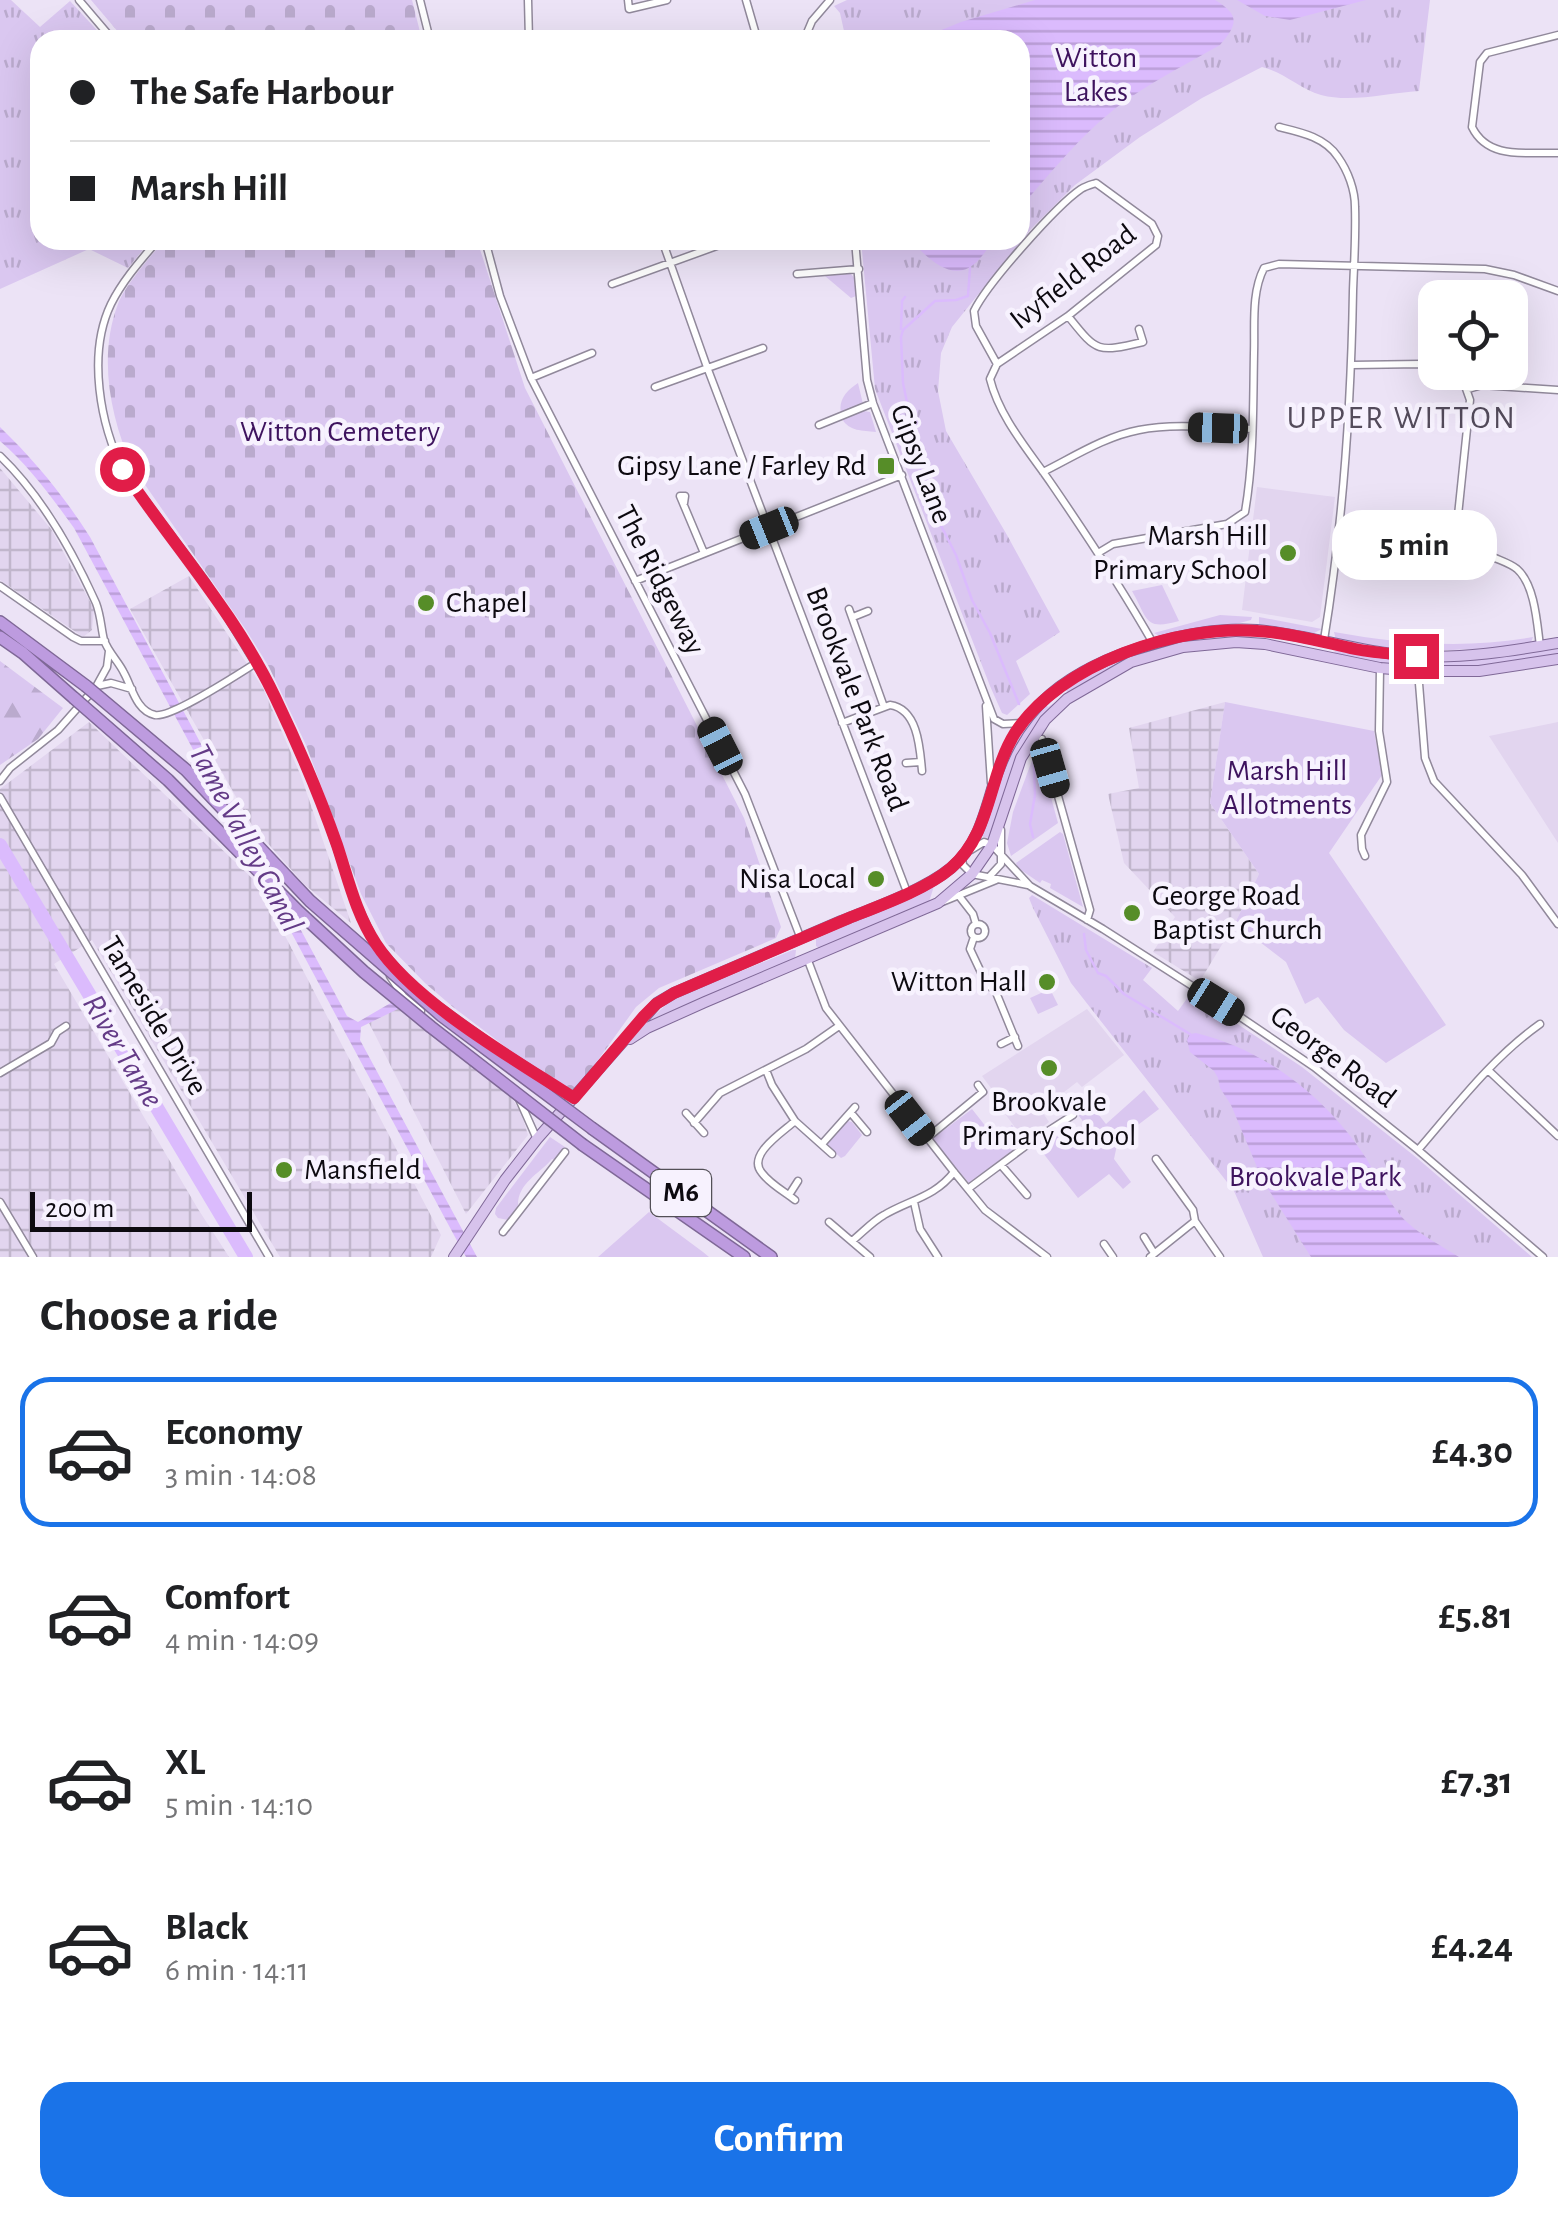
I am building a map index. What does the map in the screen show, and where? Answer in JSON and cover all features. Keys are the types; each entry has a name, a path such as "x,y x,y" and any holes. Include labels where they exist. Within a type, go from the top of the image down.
{"highway":[{"name":"M6","path":"0,622 91,686 186,770 310,901 442,1016 770,1257"},
{"name":"M6","path":"0,637 168,780 298,912 364,972 584,1145 744,1257"}],"main road":[{"path":"456,1254 537,1139 656,1004 907,892 936,878 961,859 976,838 1008,746 1022,723 1044,698 1097,665 1153,644 1224,630 1275,632 1358,650 1416,656 1476,655 1558,643"},
{"path":"1322,657 1323,641"},
{"path":"621,1045 647,1028 938,903 972,874 992,845 1021,758 1038,730 1056,708 1132,662 1210,642 1264,644 1380,668 1418,671 1479,671 1558,660"},
{"path":"800,939 807,957"}],"street":[{"path":"79,0 104,30"},
{"path":"420,0 428,30"},
{"path":"528,0 529,30"},
{"path":"628,5 667,0"},
{"path":"746,0 754,30"},
{"path":"807,30 830,0"},
{"path":"1558,35 1483,57 1472,127 1486,146 1497,151 1558,153"},
{"path":"1278,127 1318,139 1338,157 1350,179 1356,207 1352,365 1338,546 1323,641"},
{"name":"Ivyfield Road","path":"1030,240 1063,204 1083,187 1096,183 1152,224 1158,236 1156,245 1068,316 997,364 990,379 997,401 1020,441 1098,553 1153,644"},
{"path":"150,250 121,286 104,323 100,357 104,408 124,472 206,582 273,692 338,847 353,896 389,974 403,996 511,1084 537,1139"},
{"name":"The Ridgeway","path":"488,250 500,296 531,378 745,794 800,939"},
{"name":"Brookvale Park Road","path":"666,250 907,892"},
{"path":"612,284 705,250"},
{"name":"Gipsy Lane","path":"856,250 867,380 873,403 994,719 1003,724 1022,723"},
{"name":"Ivyfield Road","path":"997,364 976,326 974,312 1022,250"},
{"path":"1098,553 1113,544 1227,524 1245,512 1258,280 1264,268 1279,264 1485,270 1514,275 1558,292"},
{"path":"797,274 859,269"},
{"path":"1068,316 1090,343 1100,348 1143,342 1139,329"},
{"path":"655,387 763,348"},
{"path":"531,378 592,353"},
{"path":"1352,365 1418,364"},
{"path":"1528,388 1558,390"},
{"path":"1454,554 1468,390"},
{"path":"819,425 873,403"},
{"path":"1044,472 1096,445 1139,430 1252,429"},
{"path":"0,456 48,514 72,556 96,604 107,645 107,667 58,730 10,768 0,781"},
{"path":"634,581 902,476"},
{"path":"684,503 704,554"},
{"path":"1338,546 1495,558 1516,568 1530,590 1540,646"},
{"path":"0,586 72,638 107,645"},
{"path":"868,611 851,613 884,706"},
{"path":"107,645 142,708 158,716 256,663"},
{"path":"1365,856 1361,836 1387,782 1378,731 1380,668"},
{"path":"1418,671 1426,758 1434,781 1522,875 1558,924"},
{"path":"91,686 111,683 132,688"},
{"name":"Gipsy Lane","path":"985,695 992,790"},
{"path":"842,723 895,704 906,712 919,740 921,766 906,763"},
{"path":"1042,739 1090,910 1086,920"},
{"name":"Tameside Drive","path":"0,797 8,819 270,1257"},
{"path":"938,903 993,878 1002,857 1000,838 1006,799"},
{"path":"972,874 961,859 978,844 992,845"},
{"name":"George Road","path":"992,845 1028,885 1286,1047 1418,1150 1543,1257"},
{"name":"George Road","path":"972,874 1028,885"},
{"path":"959,896 976,924 970,949 987,985 995,990 1017,1042 1000,1044"},
{"path":"375,943 396,969 431,1000 574,1098"},
{"path":"807,957 826,1008 954,1172 985,1210 1047,1257"},
{"path":"1418,1150 1488,1070 1540,1024"},
{"path":"0,1073 51,1043 66,1026"},
{"path":"694,1123 720,1093 824,1038 839,1026"},
{"path":"766,1070 795,1121 832,1154"},
{"path":"1488,1070 1558,1136"},
{"path":"927,1138 983,1092 978,1085"},
{"path":"822,1144 853,1110 867,1132"},
{"path":"686,1113 704,1133"},
{"path":"969,1188 1073,1115"},
{"path":"795,1121 758,1160 760,1172 792,1197 798,1181"},
{"path":"502,1232 566,1152"},
{"path":"1156,1158 1220,1257"},
{"path":"1001,1165 1026,1195"},
{"path":"852,1241 880,1217 945,1184 954,1172"},
{"path":"0,1202 33,1257"},
{"path":"914,1202 920,1229 938,1257"},
{"path":"1144,1238 1152,1255 1195,1221"},
{"path":"829,1222 870,1257"},
{"path":"1104,1244 1112,1257"}],"shaded area":[{"path":"0,468 51,529 94,609 92,630 83,637 0,580"},
{"name":"Marsh Hill Primary School","path":"1257,487 1335,497 1320,617 1312,622 1242,610"},
{"path":"189,576 263,688 301,776 351,923 305,885 253,827 130,609"},
{"path":"1225,702 1210,803 1259,874 1200,981 1153,952 1175,917 1124,863 1108,794 1139,788 1129,728"},
{"path":"89,722 258,884 441,1235 431,1257 280,1257 92,940 54,964 229,1257 0,1257 0,789"},
{"path":"1558,722 1558,843 1489,736"},
{"path":"398,1006 511,1097 521,1112 528,1135 466,1214 369,1023"},
{"name":"Brookvale Primary School","path":"1087,1009 1124,1055 1082,1087 1077,1082 1041,1110 1049,1122 1025,1141 982,1076"}],"green space":[{"path":"0,0 11,0 40,27 70,1 97,30 30,30 30,250 87,250 0,289"},
{"path":"91,0 412,0 420,30 116,30"},
{"name":"Witton Lakes","path":"847,0 1430,0 1419,91 1333,97 1313,92 1262,67 1140,137 1075,185 1030,230 1030,30 844,30 834,6"},
{"path":"91,250 143,250 128,268"},
{"name":"Witton Cemetery","path":"157,250 480,250 525,388 744,818 781,927 776,938 659,988 636,1007 573,1095 453,1007 386,943 361,894 306,745 269,667 132,466 113,407 108,365 112,324 121,297"},
{"name":"Witton Lakes","path":"862,250 1014,250 952,327 941,353 938,391 946,431 1060,632 1016,661 1030,694 1007,715 1002,713 990,686 875,389"},
{"path":"851,274 856,296 851,298 825,276"},
{"path":"858,383 863,404 841,413 844,396"},
{"path":"870,412 876,432 853,428 842,419"},
{"path":"1162,585 1179,621 1159,624 1148,620 1132,591"},
{"path":"1220,615 1252,617 1228,626 1161,637 1154,633"},
{"path":"1259,617 1322,629 1312,634 1259,625"},
{"path":"1334,632 1434,644 1533,637 1525,644 1430,650 1336,640"},
{"path":"1209,639 1173,646 1069,694 1065,689 1111,665 1153,649"},
{"path":"1558,648 1558,656 1468,668 1392,664 1334,652 1339,649 1451,660"},
{"path":"0,661 63,708 38,739 0,765"},
{"path":"1059,700 1038,725 991,839 981,836 1013,749 1046,705"},
{"name":"Marsh Hill Allotments","path":"1225,702 1374,731 1382,775 1329,853 1446,1025 1386,1063 1344,1030 1318,997 1305,1004 1286,962 1235,923 1259,874 1210,803"},
{"path":"1034,755 1040,757 1058,823 1011,856 1007,843 1013,812"},
{"path":"1060,832 1083,907 1050,888 1051,884 1042,880 1040,883 1016,863"},
{"path":"934,886 929,902 816,946 816,939"},
{"name":"Brookvale Park","path":"1032,895 1152,968 1143,980 1178,1011 1191,993 1302,1067 1417,1158 1532,1257 1263,1257 1234,1191 1071,983 1033,908 1029,898"},
{"path":"793,950 795,959 648,1021 685,994"},
{"path":"1050,989 1058,1005 1038,1014 1030,998"},
{"path":"1144,1090 1159,1109 1118,1140 1114,1159 1131,1182 1123,1189 1109,1174 1078,1198 1036,1144 1051,1135 1065,1138 1085,1124 1076,1112 1088,1101 1106,1124"},
{"path":"972,1109 994,1137 1012,1125 1025,1141 969,1183 932,1139"},
{"path":"847,1121 862,1135 841,1158 827,1140"},
{"path":"550,1137 565,1147 525,1185 508,1220 498,1218 496,1208"},
{"path":"649,1212 703,1252 709,1257 598,1257"}],"water":[{"name":"Witton Lakes","path":"1035,0 1215,0 1229,10 1234,20 1220,45 1115,108 1030,197 1030,30 941,30"},
{"path":"1237,0 1366,0 1290,20 1265,16"},
{"path":"920,250 987,250 973,265 956,271 938,265"},
{"name":"Tame Valley Canal","path":"0,427 48,479 90,537 347,1016 358,1022 394,1001 400,1008 361,1027 360,1040 477,1257 466,1257 74,528 30,471 0,441"},
{"path":"1196,1033 1247,1051 1293,1079 1350,1136 1401,1216 1459,1257 1311,1257 1262,1179 1214,1071 1190,1052 1187,1040"}],"waterway":[{"path":"918,455 903,383 901,337 903,330 935,301 968,296 970,268"},
{"path":"901,329 905,297"},
{"path":"919,462 930,504 956,555 1019,704"},
{"path":"1033,837 1030,824 1034,766"},
{"name":"River Tame","path":"0,845 246,1257"},
{"path":"1084,934 1086,950 1098,973 1124,994 1190,1034"}],"place":[{"name":"Gipsy Lane / Farley Rd","path":"886,466"},
{"name":"Marsh Hill Primary School","path":"1288,553"},
{"name":"Chapel","path":"426,603"},
{"name":"Nisa Local","path":"876,879"},
{"name":"George Road Baptist Church","path":"1132,913"},
{"name":"Witton Hall","path":"1047,982"},
{"name":"Brookvale Primary School","path":"1049,1068"},
{"name":"Mansfield","path":"284,1170"}],"district":[{"name":"UPPER WITTON","path":"1402,418"}],"route":[{"path":"122,469 206,582 273,692 322,804 353,896 375,943 396,969 431,1000 574,1098 644,1016 674,993 871,909 949,870 976,838 1008,746 1030,712 1044,698 1097,665 1153,644 1224,630 1275,632 1358,650 1416,656"}]}
